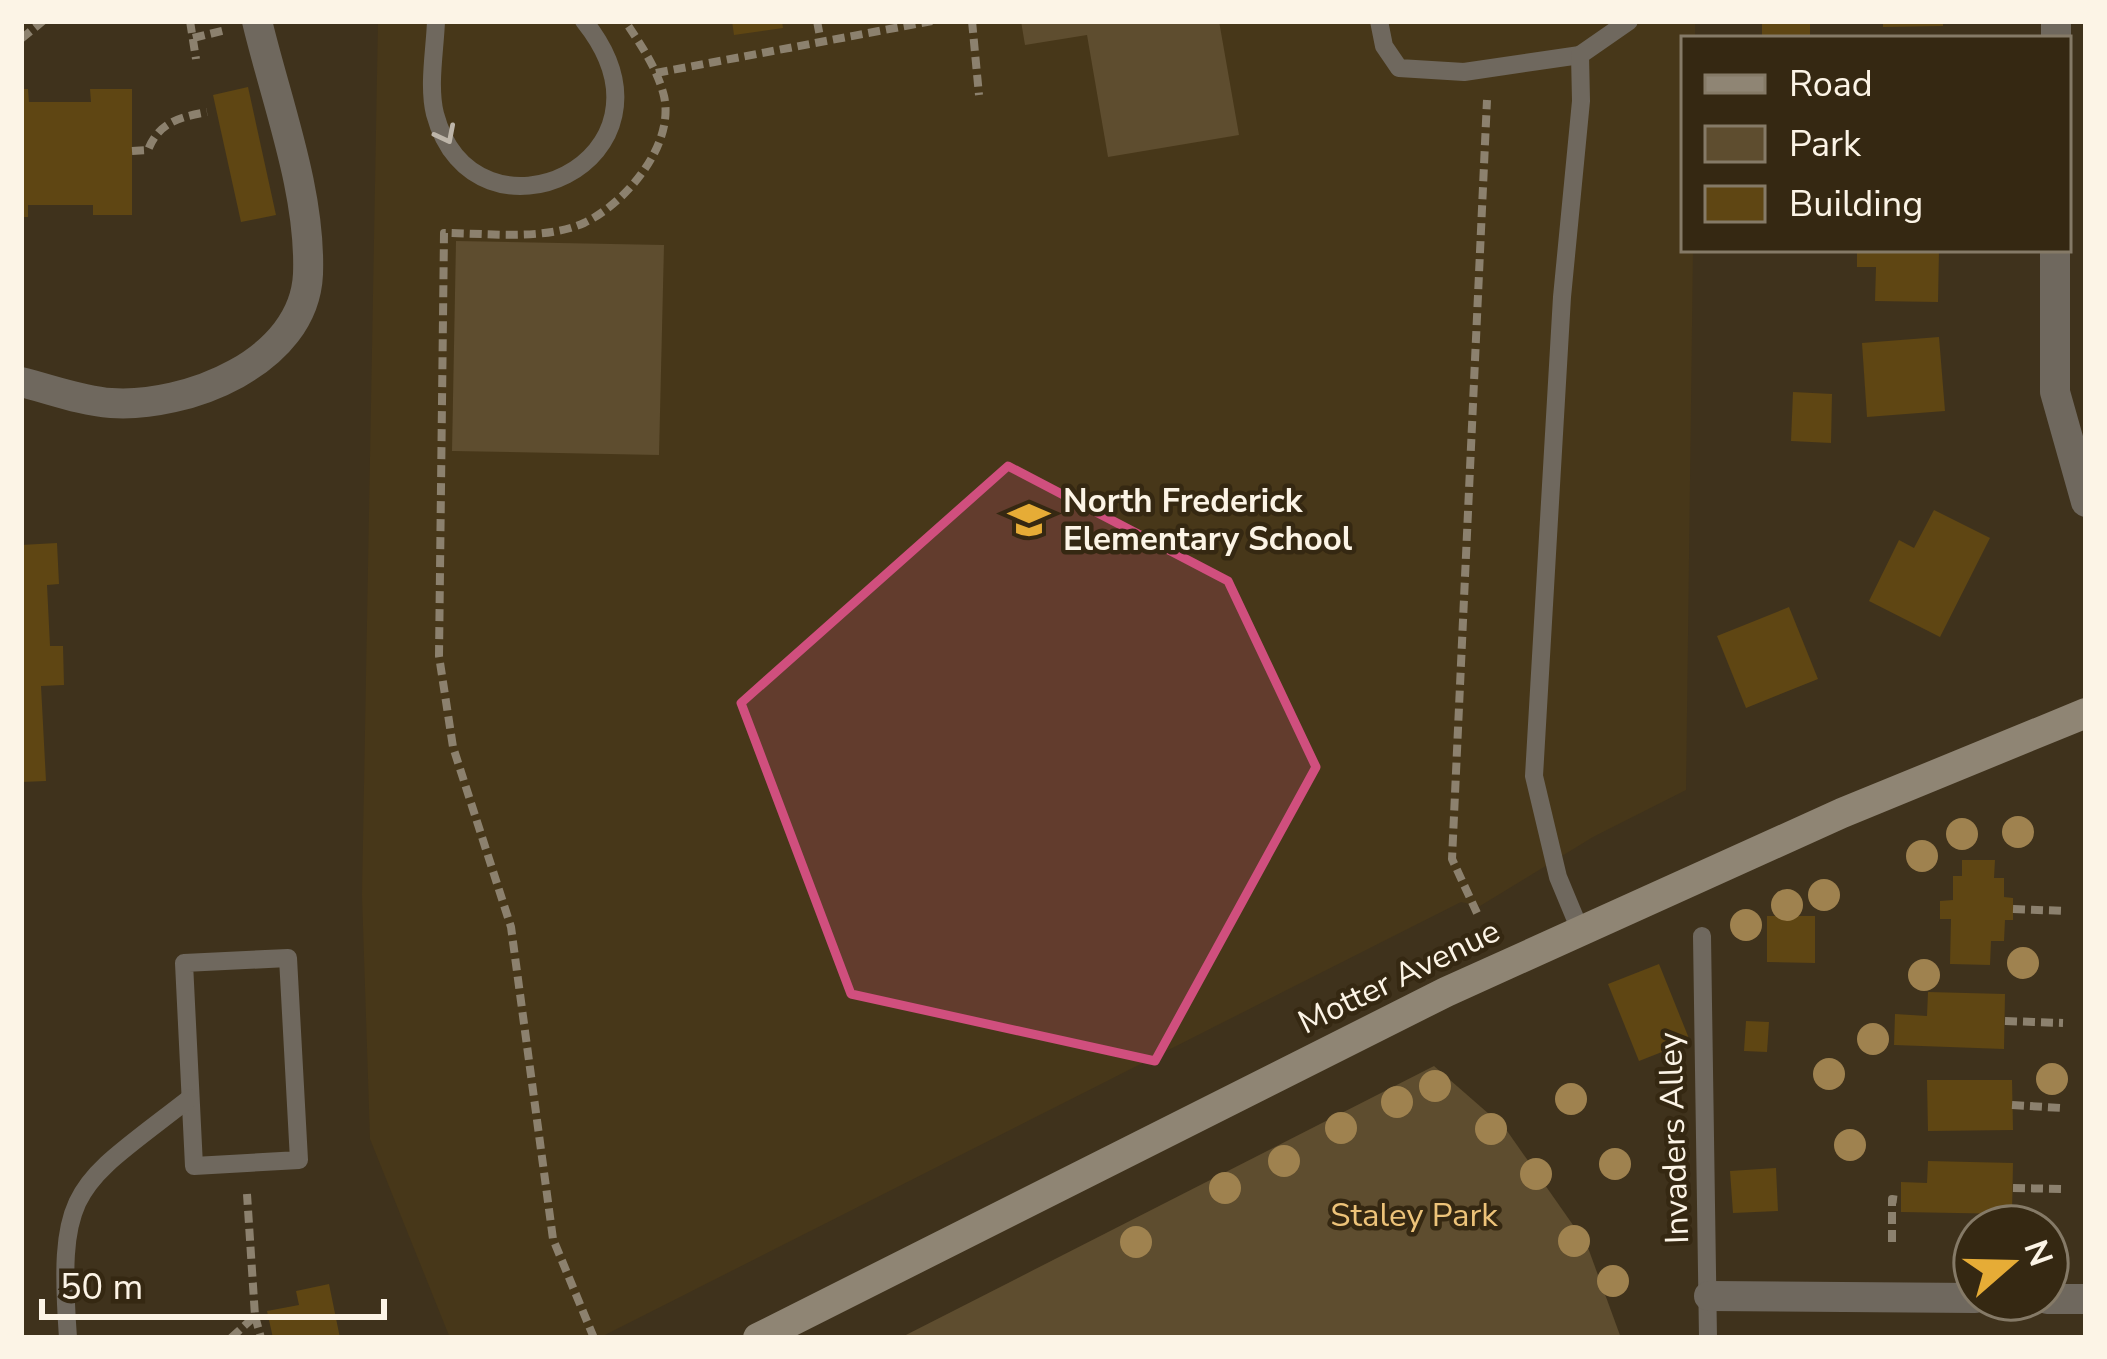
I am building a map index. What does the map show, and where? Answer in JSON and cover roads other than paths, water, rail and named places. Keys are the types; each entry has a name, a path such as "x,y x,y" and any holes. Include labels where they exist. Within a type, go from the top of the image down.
{"main road":[{"name":"Motter Avenue","path":"758,1338 1446,992 2086,712"}],"street":[{"path":"21,382 109,404 166,400 197,391 260,357 302,304 308,277 305,231 257,21"},
{"path":"2055,252 2055,392 2086,502"},
{"path":"1709,1296 1951,1298"}],"lane":[{"path":"436,21 434,108 443,137 461,162 486,179 515,187 545,185 573,174 596,154 611,127 617,97 613,67 584,21"},
{"path":"1379,21 1384,46 1399,68 1464,72 1580,55 1628,21"},
{"path":"1580,55 1581,100 1562,297 1534,776 1558,877 1580,930"},
{"name":"Invaders Alley","path":"1702,936 1708,1338"},
{"path":"288,958 298,1160 194,1166 190,1098 184,963 288,958"},
{"path":"68,1338 66,1240 73,1202 92,1175 190,1098"}],"place":[{"name":"North Frederick Elementary School","path":"1029,520"}],"park label":[{"name":"Staley Park","path":"1414,1215"}]}
